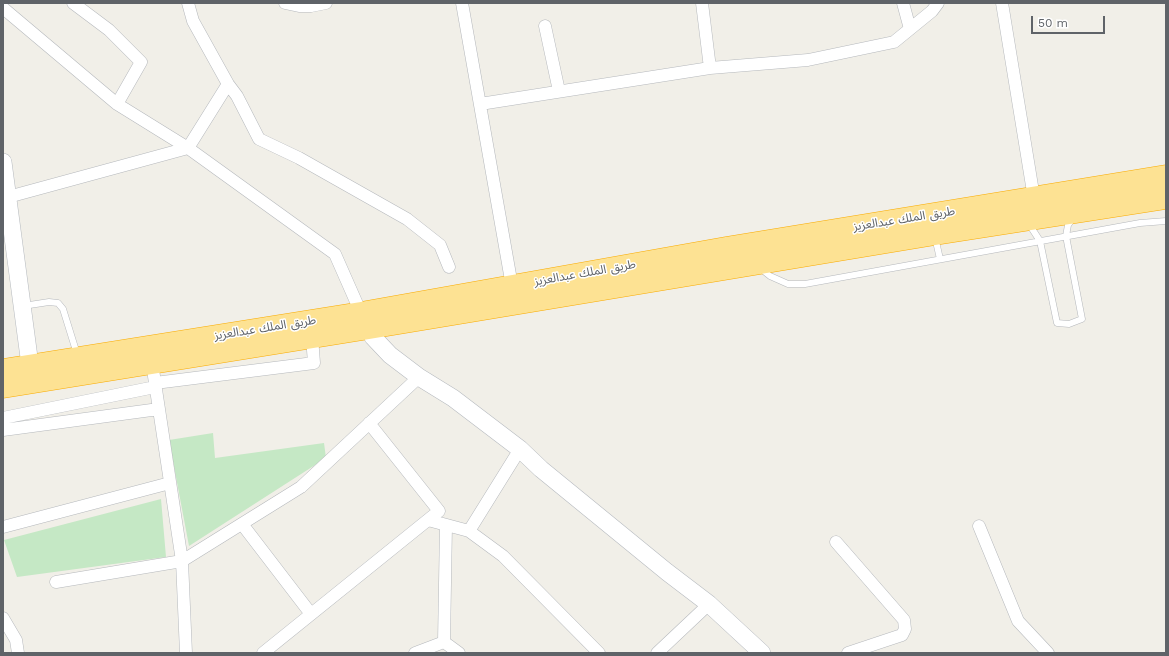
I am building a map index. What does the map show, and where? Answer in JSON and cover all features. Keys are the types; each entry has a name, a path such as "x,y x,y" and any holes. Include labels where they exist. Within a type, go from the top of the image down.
{"highway":[{"path":"1129,181 1166,170"},
{"name":"طريق الملك عبدالعزيز","path":"3,387 154,378 312,337 365,321 512,286 726,248 1166,176"},
{"name":"طريق الملك عبدالعزيز","path":"3,370 78,358 365,321 754,263 1077,212 1138,213 1166,198"},
{"path":"1138,213 1166,205"}],"street":[{"path":"73,3 109,30 141,62 116,104"},
{"path":"188,3 193,21 228,84 237,96 259,139 299,158 407,220 440,245 449,267"},
{"path":"285,3 299,6 311,6 326,3"},
{"path":"462,3 512,286"},
{"path":"702,3 710,68"},
{"path":"903,3 910,29"},
{"path":"480,104 710,68 808,60 894,42 932,10 938,3"},
{"path":"1002,3 1034,198"},
{"path":"3,8 116,104 188,148 335,254 373,337 390,355 453,398 520,449 541,469 709,604 762,653"},
{"path":"545,26 559,91"},
{"path":"7,202 188,148 228,84"},
{"path":"3,162 7,202 30,365"},
{"path":"56,582 182,561 301,487 419,376"},
{"path":"3,418 154,378 182,561 186,653"},
{"path":"3,430 159,409"},
{"path":"263,653 439,511 370,423"},
{"path":"469,531 520,449"},
{"path":"3,527 170,483"},
{"path":"428,520 469,531 503,556 599,653"},
{"path":"242,524 311,614"},
{"path":"444,642 446,525"},
{"path":"979,526 1018,621 1048,653"},
{"path":"836,542 904,620 905,629 902,635 848,653"},
{"path":"657,653 709,604"},
{"path":"3,618 16,640 18,653"},
{"path":"415,653 444,642"},
{"path":"444,642 459,653"}],"lane":[{"path":"1025,220 1040,241 1057,323 1069,324 1082,319 1066,236 1068,225 1077,212"},
{"path":"754,263 770,276 788,284 805,284 1066,236 1138,213 1166,221"},
{"path":"935,234 940,259"},
{"path":"22,306 49,302 58,303 63,309 78,358"}],"green space":[{"path":"213,433 215,458 324,443 326,458 189,546 169,440"},
{"path":"161,499 166,557 17,577 4,540"}]}
